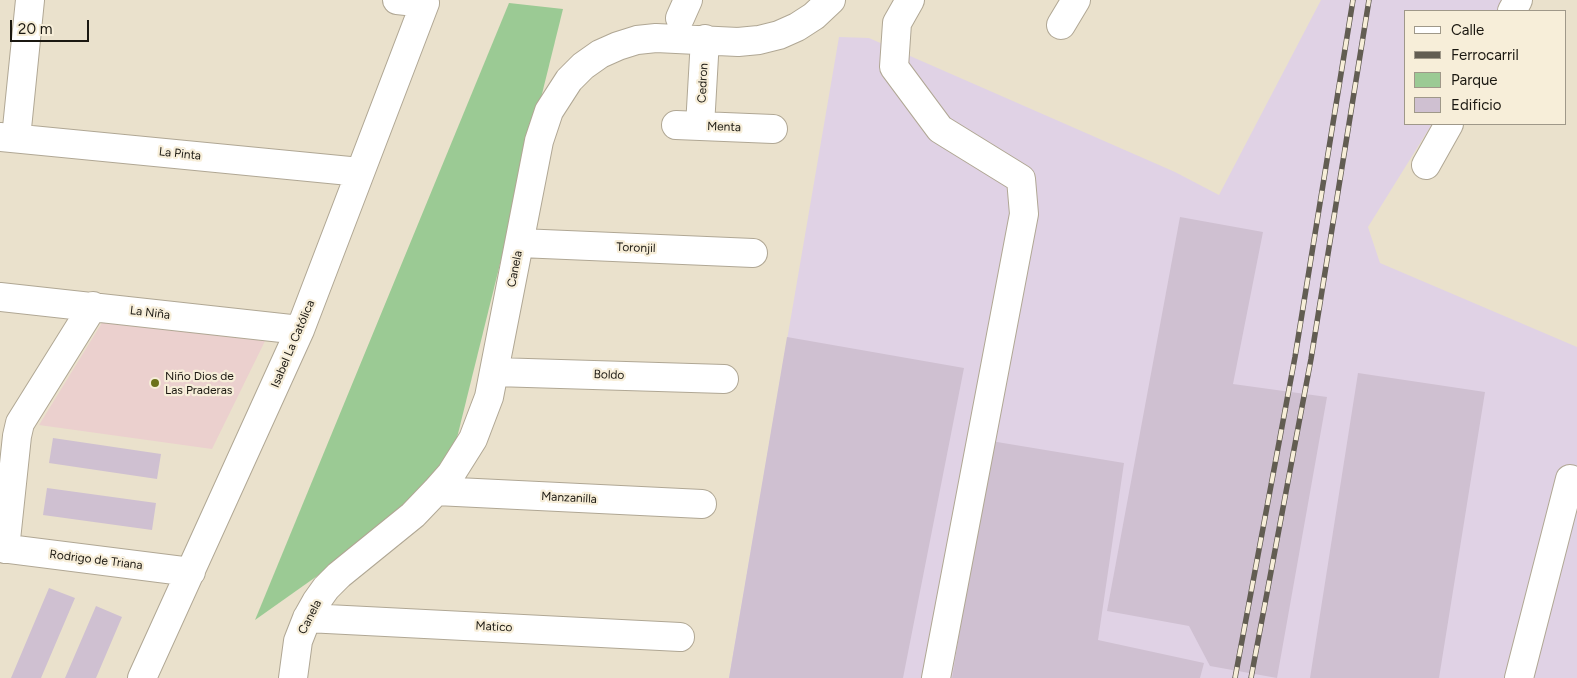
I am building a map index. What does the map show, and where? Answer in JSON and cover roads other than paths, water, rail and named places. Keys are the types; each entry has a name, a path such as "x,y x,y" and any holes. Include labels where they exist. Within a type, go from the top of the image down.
{"street":[{"path":"8,137 30,0"},
{"name":"Isabel La Católica","path":"142,678 192,572 300,330 425,3 398,0"},
{"name":"Canela","path":"293,678 298,640 316,602 339,575 413,514 436,491 451,474 473,439 489,396 495,372 544,126 557,97 569,80 583,66 600,54 637,40 656,38 738,42 758,40 779,35 797,27 814,16 831,0"},
{"path":"910,0 897,23 894,67 940,129 1021,179 1024,214 936,678"},
{"path":"1061,25 1076,0"},
{"name":"Cedron","path":"688,126 705,40"},
{"path":"1426,165 1448,125"},
{"name":"Menta","path":"688,126 773,129"},
{"name":"La Pinta","path":"8,137 360,172"},
{"name":"Toronjil","path":"520,243 752,253"},
{"name":"La Niña","path":"0,297 300,330"},
{"path":"2,548 20,423 93,306"},
{"name":"Boldo","path":"495,372 724,379"},
{"path":"1519,678 1570,479"},
{"name":"Manzanilla","path":"436,491 702,504"},
{"name":"Rodrigo de Triana","path":"2,548 192,572"},
{"name":"Matico","path":"307,618 680,637"}],"railway":[{"path":"1235,678 1295,357 1353,0"},
{"path":"1251,678 1311,359 1369,0"}],"place":[{"name":"Niño Dios de Las Praderas","path":"155,383"}]}
